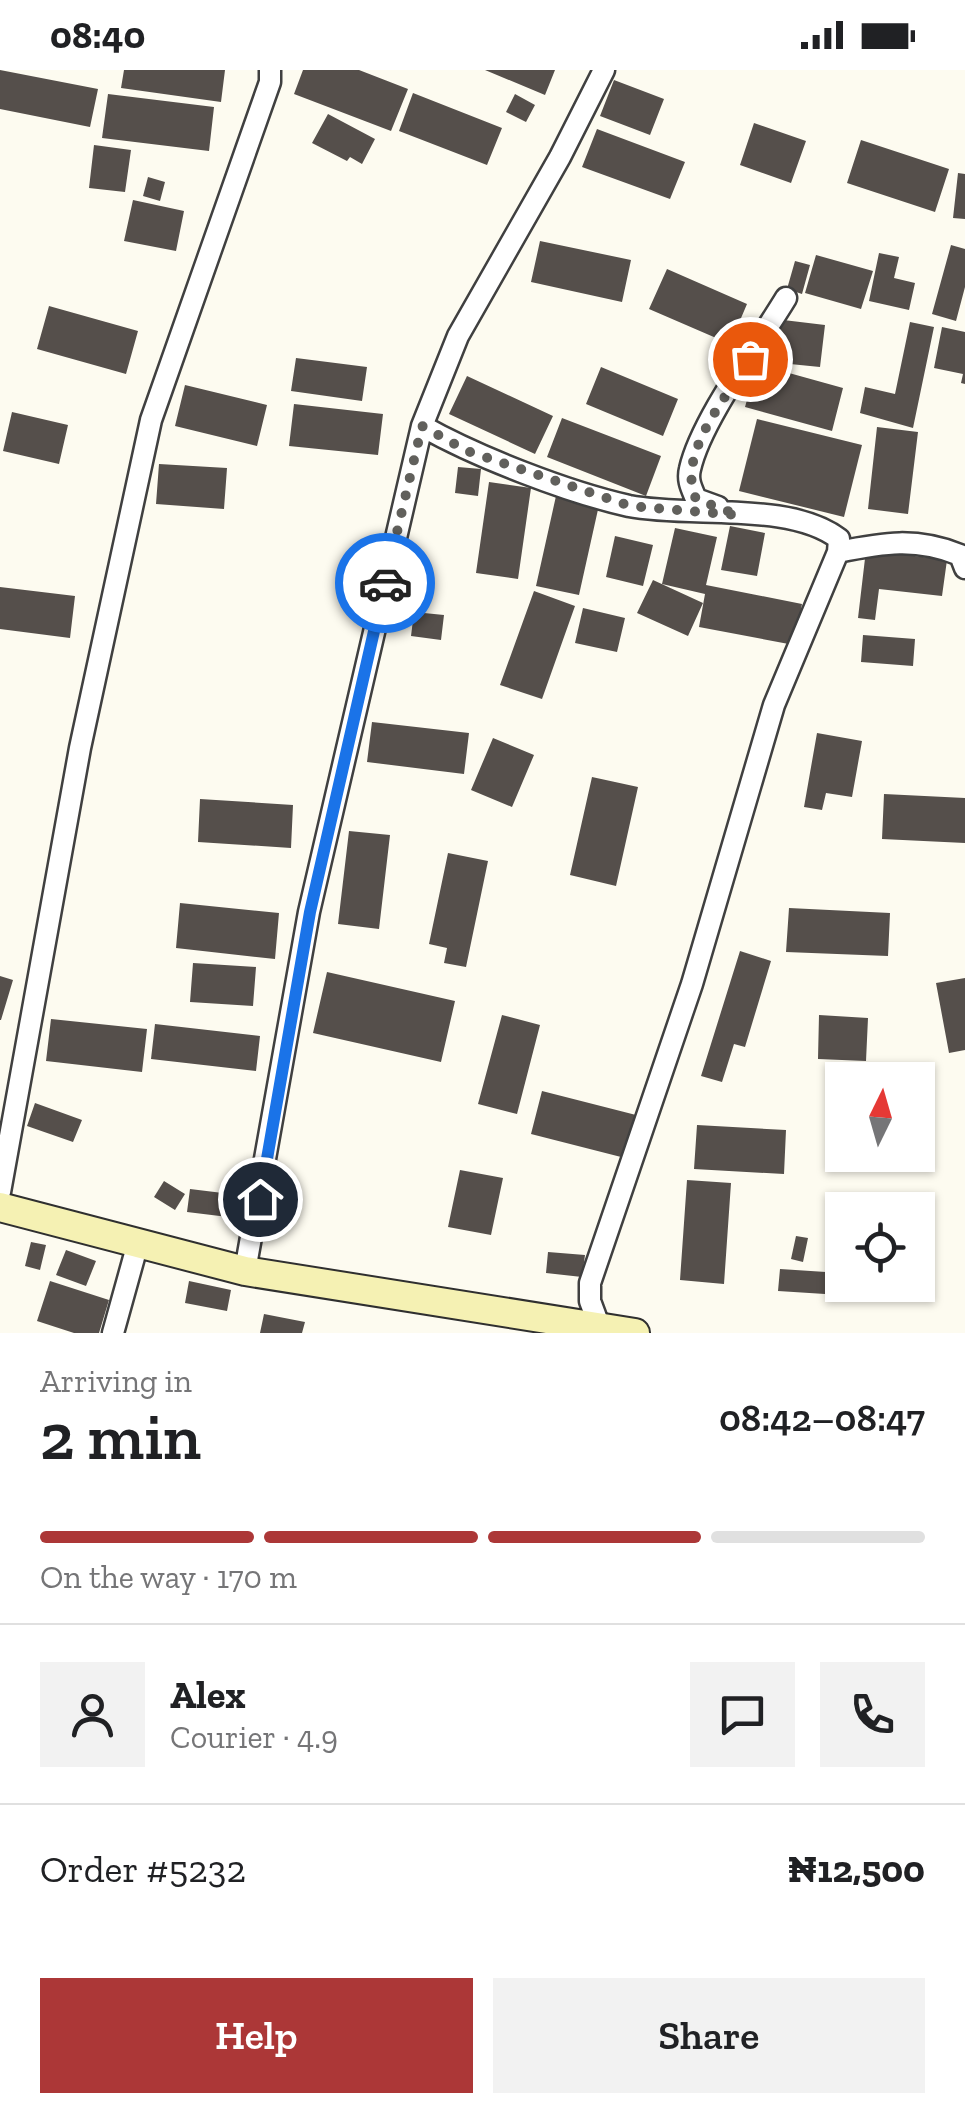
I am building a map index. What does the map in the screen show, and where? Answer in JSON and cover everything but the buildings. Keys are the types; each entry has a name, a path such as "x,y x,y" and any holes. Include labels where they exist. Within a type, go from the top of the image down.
{"street":[{"path":"0,1192 80,748 151,420 270,82 270,70"},
{"path":"245,1272 310,912 422,426 458,336 560,157 604,70"},
{"path":"738,515 696,499 689,482 690,468 713,419 786,298"},
{"path":"422,426 467,451 630,506 738,515 826,529 839,539 838,552 774,705 686,1002 590,1283 590,1301 616,1331"},
{"path":"838,552 896,540 932,544 960,555 965,568"},
{"path":"0,1208 245,1272 635,1333"},
{"path":"113,1333 138,1244"}],"way so far":[{"path":"385,583 400,505 422,426 467,451 630,506 738,515 696,499 689,482 690,468 713,419 750,359"}],"route":[{"path":"260,1199 310,912 385,583"}]}
